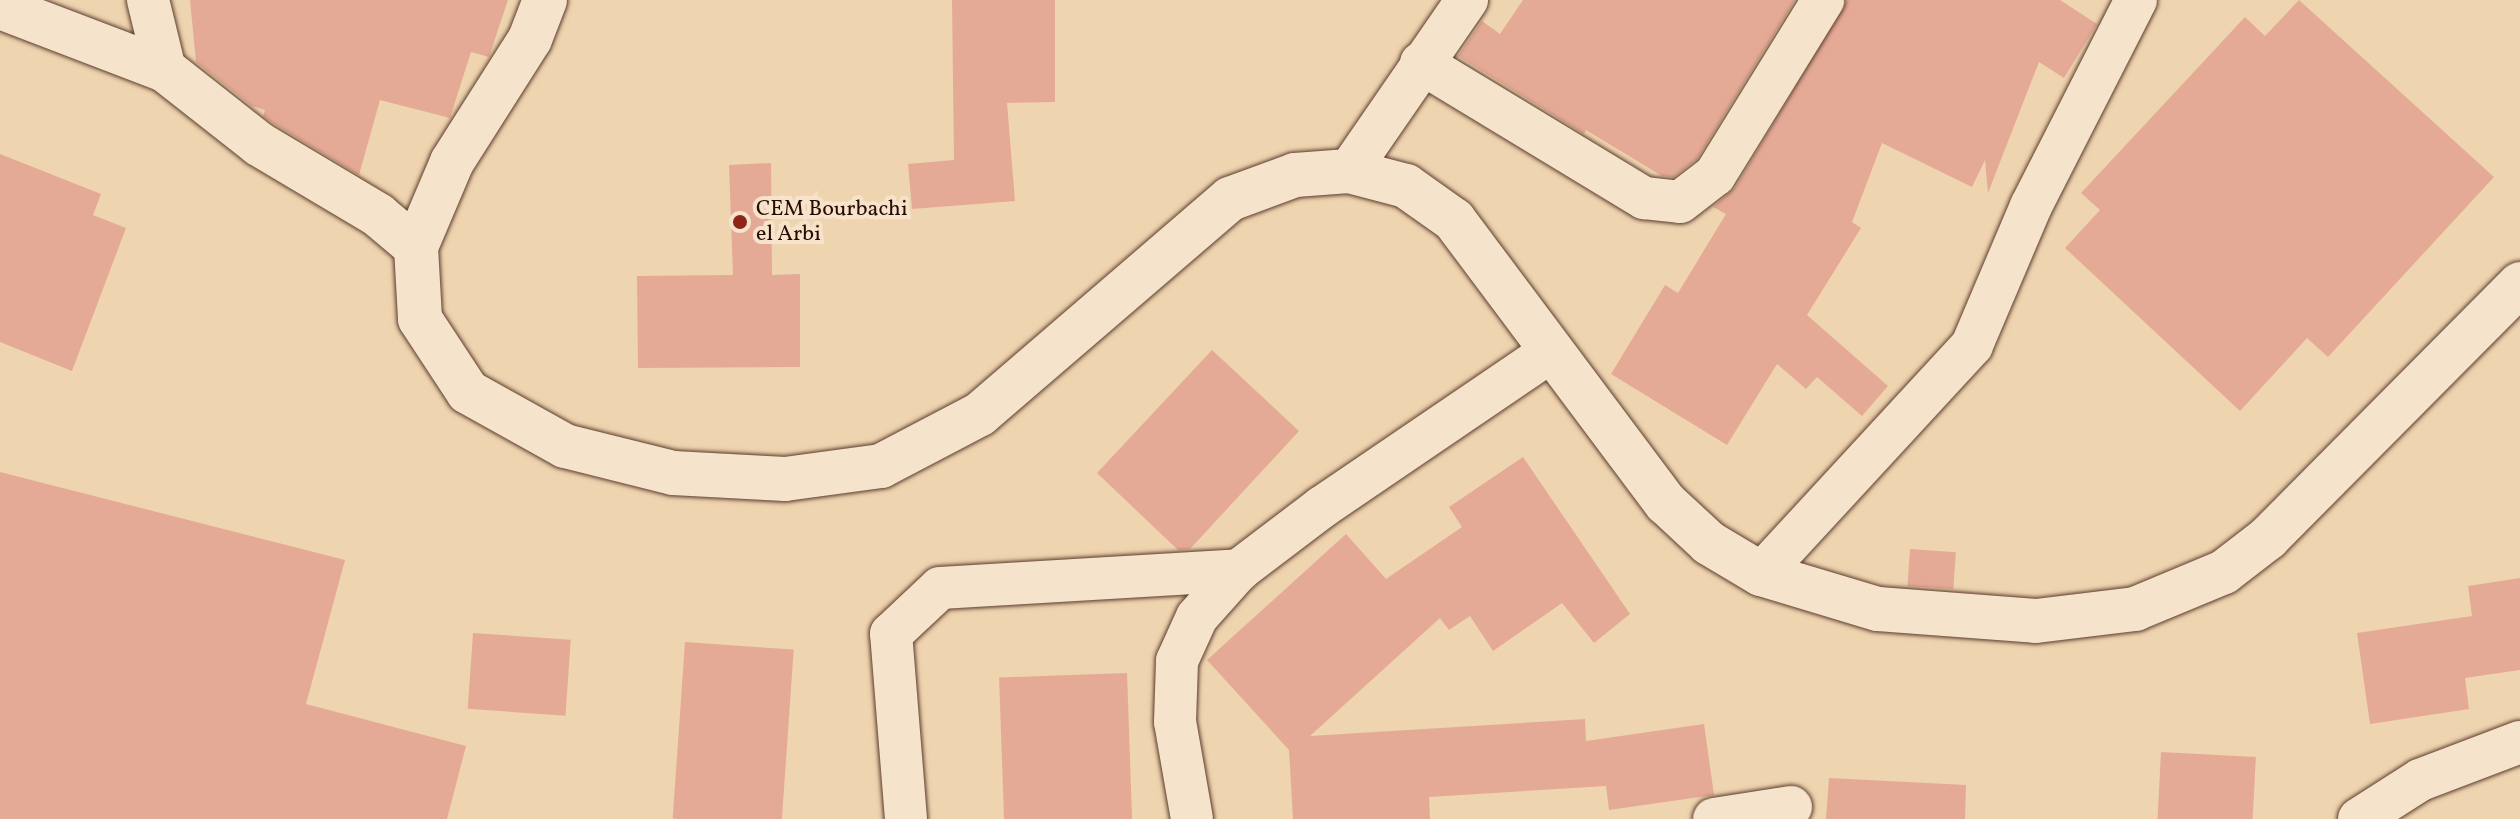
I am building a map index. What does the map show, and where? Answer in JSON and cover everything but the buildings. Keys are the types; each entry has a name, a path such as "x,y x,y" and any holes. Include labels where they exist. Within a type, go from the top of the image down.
{"main road":[{"path":"545,0 530,39 452,162 416,247 420,319 468,392 565,446 673,473 785,479 881,466 980,414 1230,199 1295,175 1349,171 1406,186 1454,220 1666,503 1709,543 1761,574 1878,609 2036,621 2135,609 2224,572 2268,538 2520,284"},
{"path":"0,7 165,70 259,144 378,215 416,247"}],"street":[{"path":"148,0 165,70"},
{"path":"1349,171 1467,0"},
{"path":"1421,63 1644,198 1680,202 1715,175 1823,0"},
{"path":"1761,574 1972,345 2031,206 2136,0"},
{"path":"1192,819 1175,722 1177,661 1197,617 1239,570 1322,507 1550,352"},
{"path":"906,819 891,634 940,588 1239,570"},
{"path":"2359,819 2420,780 2520,742"},
{"path":"1714,819 1791,807"}],"place":[{"name":"CEM Bourbachi el Arbi","path":"740,222"}]}
